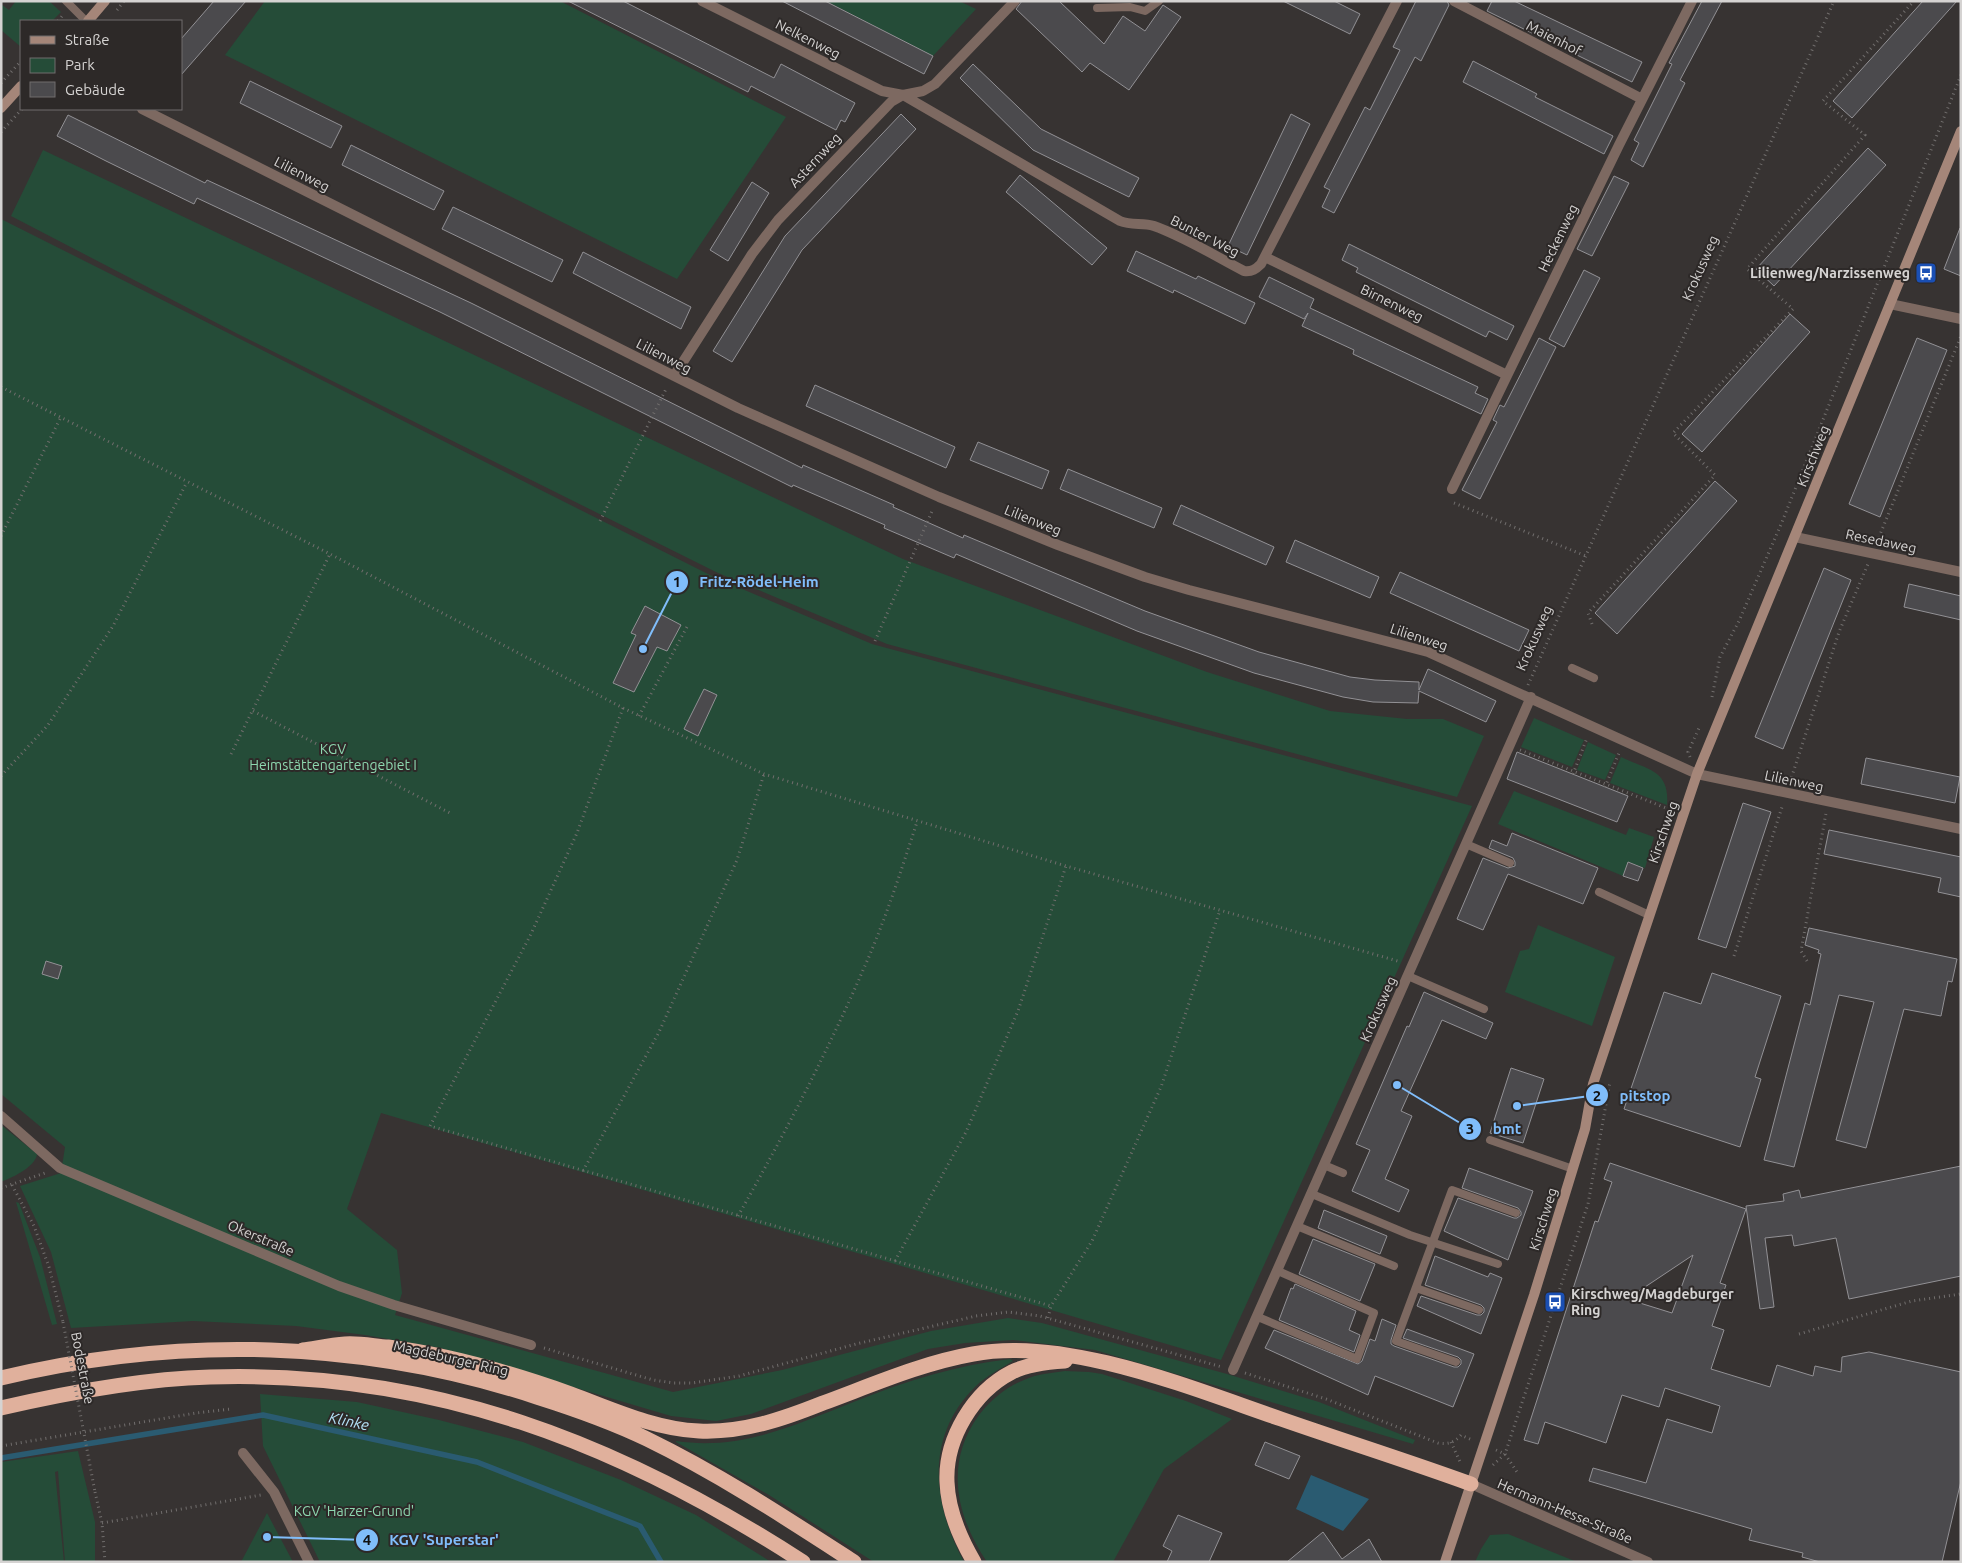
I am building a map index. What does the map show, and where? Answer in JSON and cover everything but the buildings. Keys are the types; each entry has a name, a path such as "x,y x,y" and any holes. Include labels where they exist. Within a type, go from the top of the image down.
{"highway":[{"path":"303,1350 346,1344 402,1349 531,1380 654,1424 676,1429 706,1431 731,1430 770,1422 910,1371 973,1354 1001,1350 1029,1351 1090,1360 1147,1375 1471,1484"},
{"name":"Magdeburger Ring","path":"1,1378 67,1364 169,1351 236,1348 303,1350 401,1362 440,1370 496,1384 606,1421 645,1438 716,1476 854,1562"},
{"path":"974,1562 957,1527 948,1493 948,1459 954,1439 963,1420 996,1382 1012,1372 1039,1364 1090,1360"},
{"path":"1,1408 122,1385 210,1377 285,1378 343,1383 430,1397 490,1411 592,1447 704,1502 803,1562"}],"main road":[{"path":"88,20 105,1"},
{"path":"1,108 20,87"},
{"name":"Kirschweg","path":"1444,1562 1534,1295 1585,1129 1593,1084 1697,774 1961,131"}],"street":[{"name":"Nelkenweg","path":"702,1 884,92 903,95"},
{"name":"Asternweg","path":"674,376 752,254 778,220 880,111 903,95 920,92 935,84 1015,1"},
{"name":"Bunter Weg","path":"903,95 1120,221 1131,225 1146,224 1159,228 1246,272 1256,269 1265,257 1397,1"},
{"name":"Maienhof","path":"1454,1 1642,99"},
{"name":"Heckenweg","path":"1452,488 1642,99 1692,1"},
{"name":"Lilienweg","path":"144,110 771,424 939,497 1076,552 1145,577 1428,652 1697,774 1961,829"},
{"name":"Birnenweg","path":"1265,257 1507,375"},
{"path":"1890,304 1961,319"},
{"name":"Resedaweg","path":"1795,537 1961,572"},
{"name":"Krokusweg","path":"1233,1370 1324,1165 1352,1109 1530,697"},
{"name":"Okerstraße","path":"1,1116 60,1168 339,1286 394,1305 531,1344"},
{"path":"243,1453 274,1492 309,1562"},
{"name":"Hermann-Hesse-Straße","path":"1471,1484 1648,1562"}],"lane":[{"path":"66,1 86,20"},
{"path":"1097,8 1130,7 1145,11 1159,1"},
{"path":"1572,668 1594,678"},
{"path":"1466,844 1510,863"},
{"path":"1599,892 1649,915"},
{"path":"1408,976 1484,1009"},
{"path":"1490,1140 1573,1169"},
{"path":"1324,1165 1343,1173"},
{"path":"1456,1362 1396,1341 1452,1190 1516,1213"},
{"path":"1312,1194 1410,1235 1433,1241 1498,1264"},
{"path":"1297,1226 1394,1266"},
{"path":"1258,1317 1357,1359 1374,1313 1278,1271"},
{"path":"1416,1288 1478,1310"}],"path":[{"name":"Krokusweg","path":"1530,697 1528,686 1834,1"},
{"path":"1592,624 1588,613 1715,475 1673,433 1793,309 1747,270 1865,135 1823,101 1914,1"},
{"path":"1,83 20,62"},
{"path":"1712,699 1722,655 1739,621 1782,522 1961,75"},
{"path":"1,132 21,110"},
{"path":"1734,956 1839,632 1961,336"},
{"path":"600,520 665,390 674,376"},
{"path":"1,387 330,554 623,708 764,774 917,822 1397,961"},
{"path":"1,536 61,418"},
{"path":"1,776 48,725 113,626 187,482"},
{"path":"1452,488 1448,496 1451,502 1586,556"},
{"path":"875,641 939,497"},
{"path":"231,754 330,554"},
{"path":"640,716 688,625"},
{"path":"1722,655 1727,658"},
{"path":"623,708 577,832 531,934 430,1126 1051,1306"},
{"path":"253,711 450,813"},
{"path":"1688,752 1702,722"},
{"path":"1573,773 1587,738"},
{"path":"1508,746 1671,810"},
{"path":"1606,786 1619,753"},
{"path":"583,1171 660,1032 737,860 764,774"},
{"path":"1807,961 1802,951 1826,813"},
{"path":"738,1216 784,1136 865,968 917,822"},
{"path":"895,1261 970,1123 1018,1011 1066,866"},
{"path":"1048,1318 1051,1306 1092,1241 1161,1087 1220,910"},
{"path":"1517,1472 1505,1454 1588,1204 1611,1075"},
{"path":"1,1188 60,1168"},
{"name":"Bodestraße","path":"12,1185 34,1226 50,1267 63,1322 102,1523 105,1562"},
{"path":"1799,1334 1912,1301 1961,1294"},
{"path":"1,1446 230,1409"},
{"path":"1441,1444 1447,1444 1456,1440 1461,1435 1466,1437"},
{"path":"102,1523 274,1492"}],"green space":[{"path":"16,1 49,1 61,12 53,20 20,20 20,46 1,30 1,4 9,10"},
{"path":"265,1 560,1 786,117 677,279 225,55"},
{"path":"826,1 959,1 976,9 933,56"},
{"path":"43,150 903,559 1207,672 1330,711 1407,719 1443,719 1484,736 1457,797 887,644 718,573 236,333 11,216"},
{"name":"KGV Heimstättengartengebiet I","path":"1,219 714,577 872,644 1472,806 1221,1360 381,1113 347,1209 397,1250 402,1293 395,1315 673,1392 782,1370 931,1331 1008,1318 1042,1323 1227,1374 1319,1402 1415,1440 1413,1444 1095,1350 1013,1340 965,1343 928,1349 751,1414 716,1421 671,1416 441,1348 365,1335 296,1326 193,1321 71,1328 51,1252 20,1186 61,1173 65,1147 1,1094"},
{"path":"1534,718 1584,740 1572,767 1521,747"},
{"path":"1588,742 1616,755 1605,780 1577,770"},
{"path":"1621,757 1648,769 1661,778 1667,793 1667,805 1610,783"},
{"path":"1514,791 1626,835 1629,828 1654,837 1645,868 1628,862 1623,876 1498,824"},
{"path":"1538,925 1615,957 1592,1026 1505,992 1520,951 1529,949"},
{"path":"1,1125 37,1154 29,1167 3,1181 1,1181"},
{"path":"16,1202 19,1203 40,1257 57,1324 52,1325"},
{"path":"1010,1359 1013,1361 979,1383 959,1407 947,1427 941,1449 940,1495 945,1518 964,1562 874,1562 769,1495 676,1442 724,1442 746,1439 791,1426 913,1381 971,1365"},
{"path":"1065,1371 1102,1374 1186,1401 1232,1419 1164,1469 1113,1562 987,1562 968,1526 958,1489 958,1470 961,1452 968,1433 984,1409 999,1394 1011,1386 1034,1376"},
{"name":"KGV 'Harzer-Grund'","path":"260,1394 357,1402 439,1420 523,1442 621,1480 696,1515 771,1562 320,1562 263,1446"},
{"path":"78,1451 95,1522 95,1562 65,1562 58,1471 55,1472 64,1562 1,1562 1,1462"},
{"path":"267,1513 293,1562 241,1562"},
{"path":"1508,1534 1577,1562 1475,1562 1490,1535"}],"water":[{"path":"1311,1475 1369,1499 1343,1531 1296,1509"}],"waterway":[{"name":"Klinke","path":"1,1458 263,1415 477,1462 640,1526 661,1562"}],"place":[{"name":"Lilienweg/Narzissenweg","path":"1926,273"},
{"name":"Fritz-Rödel-Heim","path":"643,649"},
{"name":"bmt","path":"1397,1085"},
{"name":"pitstop","path":"1517,1106"},
{"name":"Kirschweg/Magdeburger Ring","path":"1555,1302"},
{"name":"KGV 'Superstar'","path":"267,1537"}]}
